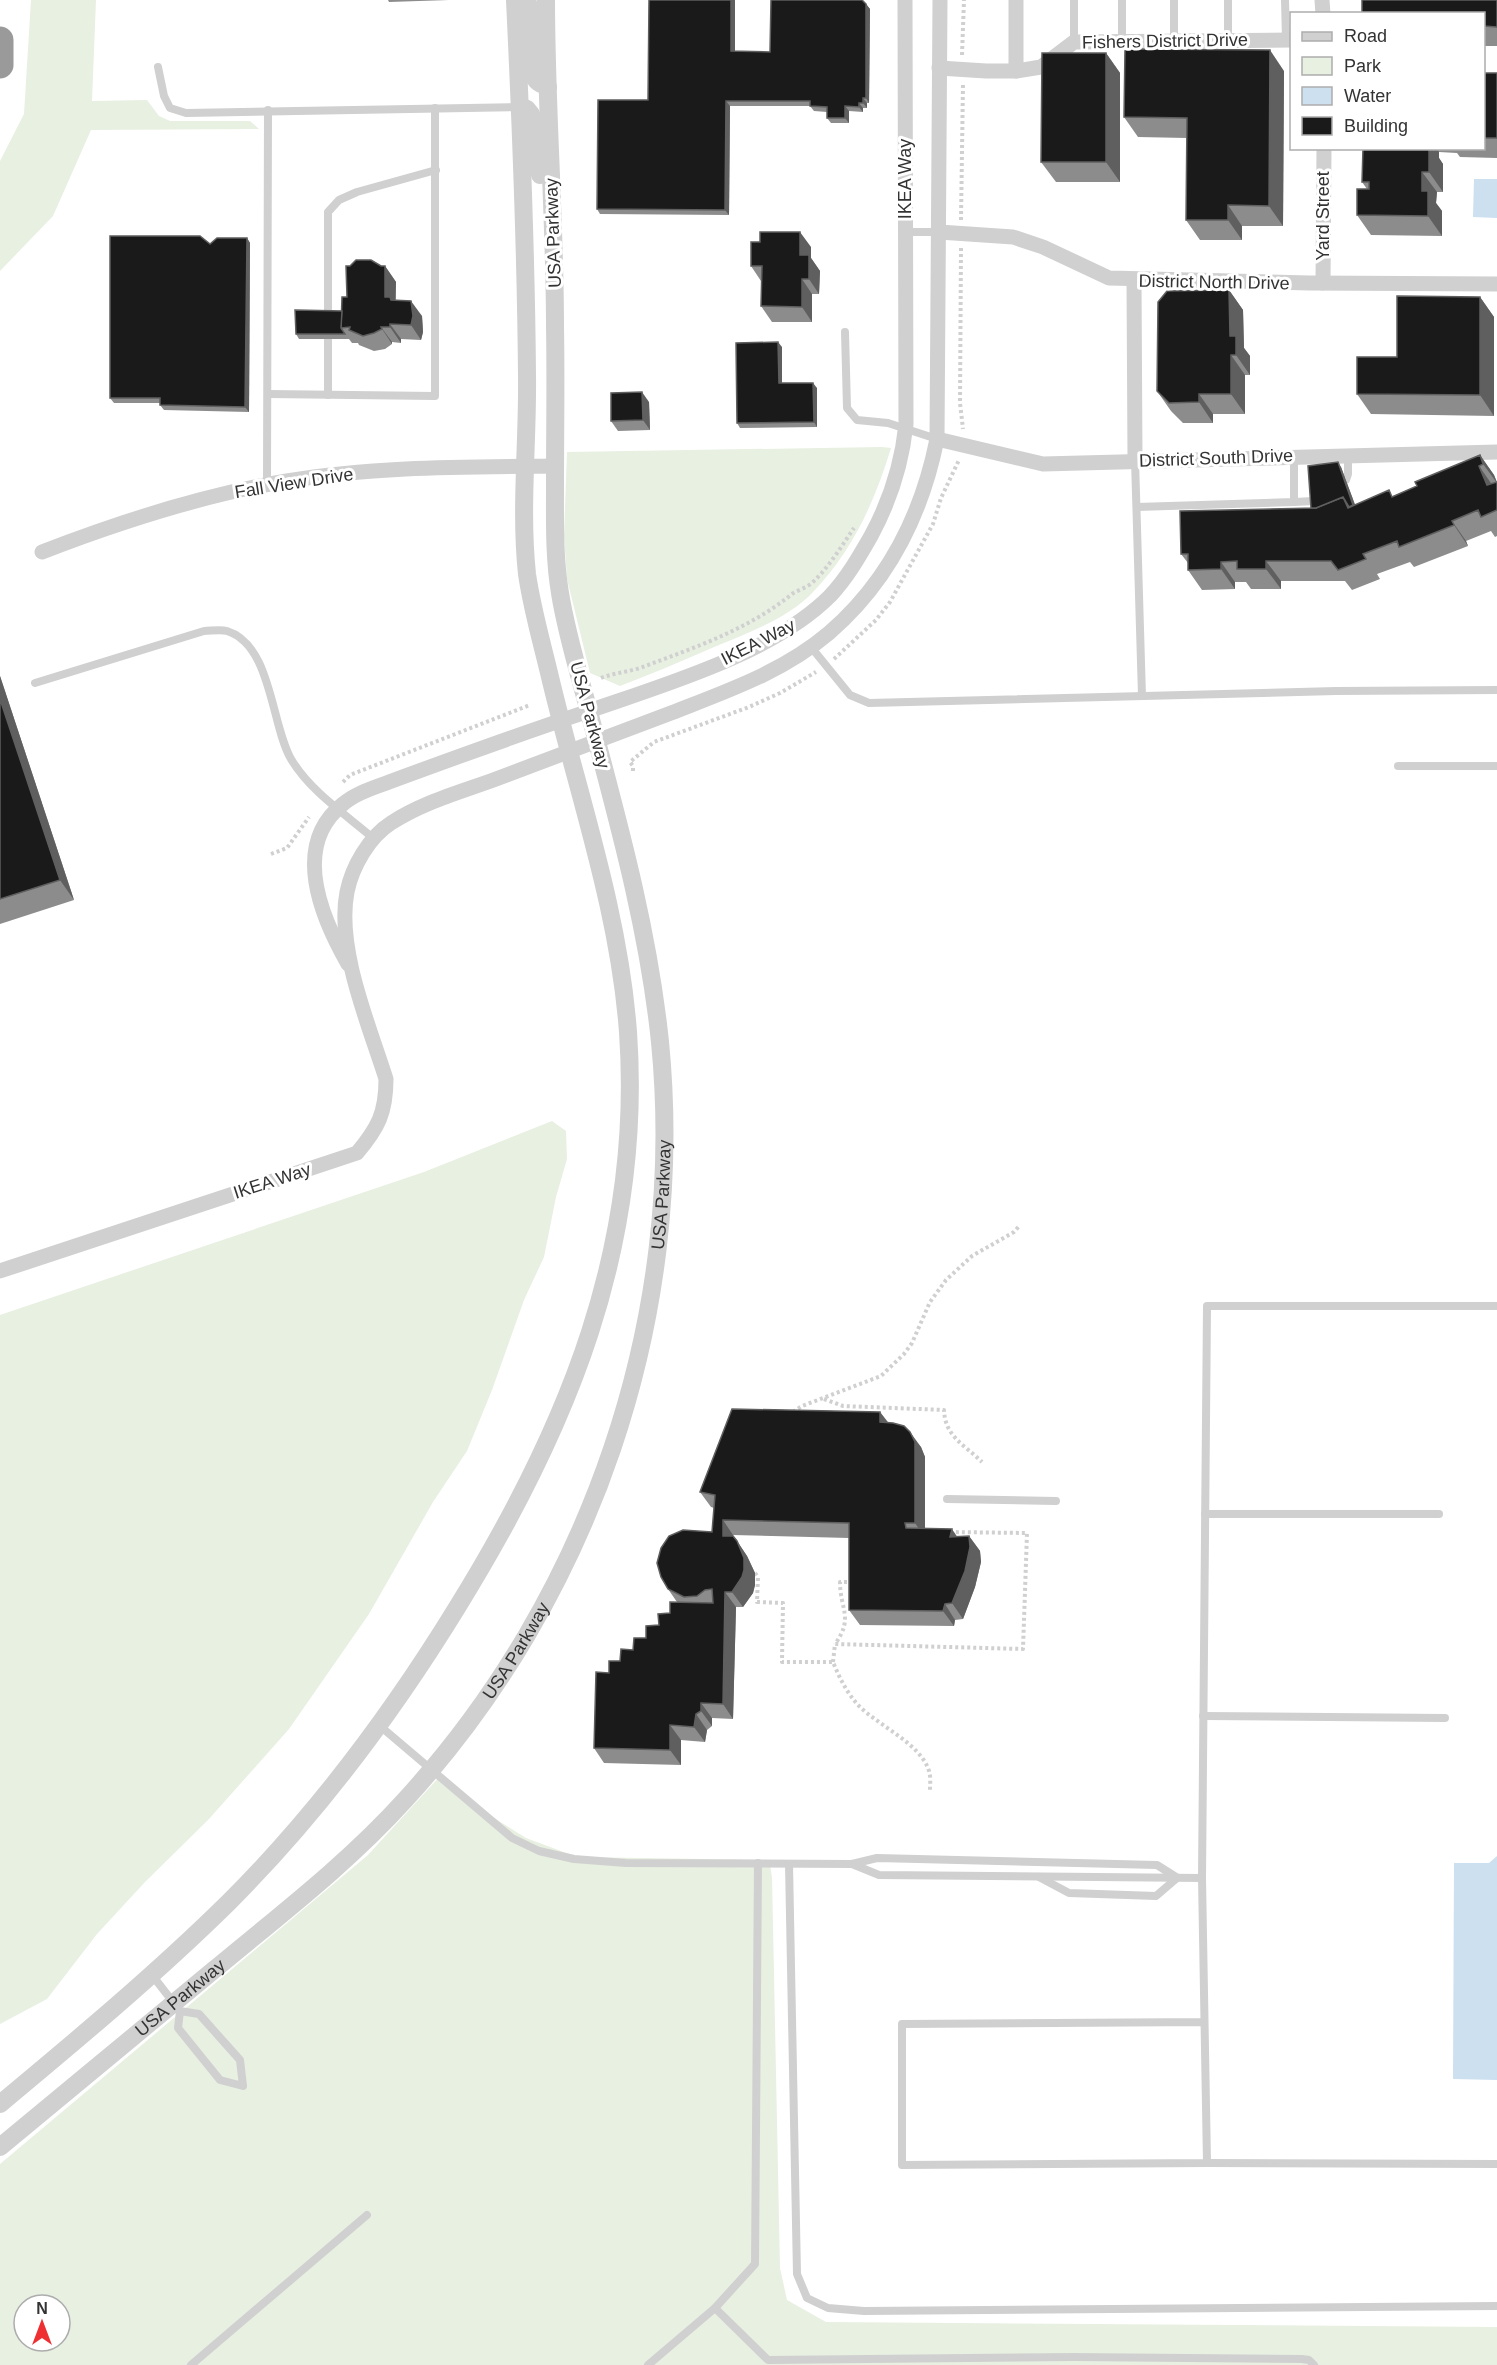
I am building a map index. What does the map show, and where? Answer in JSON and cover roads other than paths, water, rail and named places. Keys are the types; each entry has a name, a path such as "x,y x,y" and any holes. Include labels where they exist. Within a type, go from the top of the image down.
{"highway":[{"path":"0,40 0,64"}],"street":[{"name":"USA Parkway","path":"0,2104 152,1976 231,1900 277,1851 356,1756 426,1658 483,1567 549,1442 583,1360 603,1292 615,1238 629,1120 628,1040 618,947 598,856 559,721 528,577 525,549 527,375 515,0"},
{"path":"527,0 531,10 534,78 548,87"},
{"name":"USA Parkway","path":"0,2147 176,2007 340,1864 401,1804 431,1769 480,1707 554,1590 585,1524 628,1401 645,1329 651,1290 664,1179 664,1103 660,1043 640,914 559,592 555,542 553,251 546,0"},
{"name":"IKEA Way","path":"0,1271 357,1154 371,1136 381,1117 386,1098 386,1079 351,969 329,928 316,891 314,865 317,842 327,820 338,808 361,793 389,782 681,678 755,648 797,623 822,603 848,574 875,528 893,486 905,429 905,0"},
{"name":"IKEA Way","path":"351,969 345,914 347,891 358,864 373,838 390,823 423,806 597,741 778,669 811,647 849,615 871,590 894,556 916,512 930,473 937,439 940,0"},
{"path":"1016,0 1016,70"},
{"name":"Fishers District Drive","path":"939,68 986,71 1041,67 1074,42 1289,40"},
{"path":"520,107 527,109 533,121 543,204 553,251"},
{"name":"Yard Street","path":"1323,283 1324,150"},
{"name":"District North Drive","path":"939,232 1013,237 1109,278 1497,284"},
{"path":"1134,280 1135,460"},
{"name":"District South Drive","path":"937,439 1043,464 1497,452"},
{"name":"Fall View Drive","path":"42,552 141,515 182,503 267,484 322,476 397,470 555,466"}],"lane":[{"path":"1074,0 1074,42"},
{"path":"1122,0 1122,42"},
{"path":"1174,0 1174,41"},
{"path":"1228,0 1228,41"},
{"path":"1285,0 1289,40"},
{"path":"158,67 164,96 170,108 186,113 520,107"},
{"path":"268,394 435,396 435,108"},
{"path":"267,484 268,110"},
{"path":"328,313 328,212 339,200 357,192 436,170"},
{"path":"905,232 939,232"},
{"path":"845,332 847,408 857,420 888,423 937,439"},
{"path":"328,340 328,395"},
{"path":"1346,480 1348,455"},
{"path":"1293,456 1294,502"},
{"path":"1135,460 1142,696"},
{"path":"1137,507 1314,501"},
{"path":"35,682 204,631 226,631 240,638 262,668 289,756 315,788 373,838"},
{"path":"811,647 850,695 869,703 1497,690"},
{"path":"1398,766 1497,766"},
{"path":"1207,2163 1203,1716 1207,1306 1497,1306"},
{"path":"947,1499 1056,1501"},
{"path":"1205,1514 1439,1514"},
{"path":"1203,1716 1445,1718"},
{"path":"379,1725 512,1838 539,1851 574,1859 626,1863 852,1864 877,1858 1157,1865 1177,1878"},
{"path":"648,2365 715,2308 755,2264 758,1863"},
{"path":"789,1863 797,2274 807,2298 828,2308 864,2311 1497,2306"},
{"path":"1066,1863 1066,1877"},
{"path":"852,1864 879,1875 1203,1878"},
{"path":"1038,1877 1069,1893 1156,1896 1177,1878"},
{"path":"152,1976 176,2007 178,2028 220,2080 243,2086 240,2060 199,2013 176,2007"},
{"path":"1204,2022 902,2024 902,2165 1497,2164"},
{"path":"191,2365 367,2215"},
{"path":"715,2308 768,2360 812,2362 1161,2357 1302,2359 1309,2360 1314,2365"}],"water":[{"path":"1474,179 1497,179 1497,218 1473,217"},
{"path":"1497,1856 1497,2080 1453,2079 1454,1863 1489,1863"}]}
